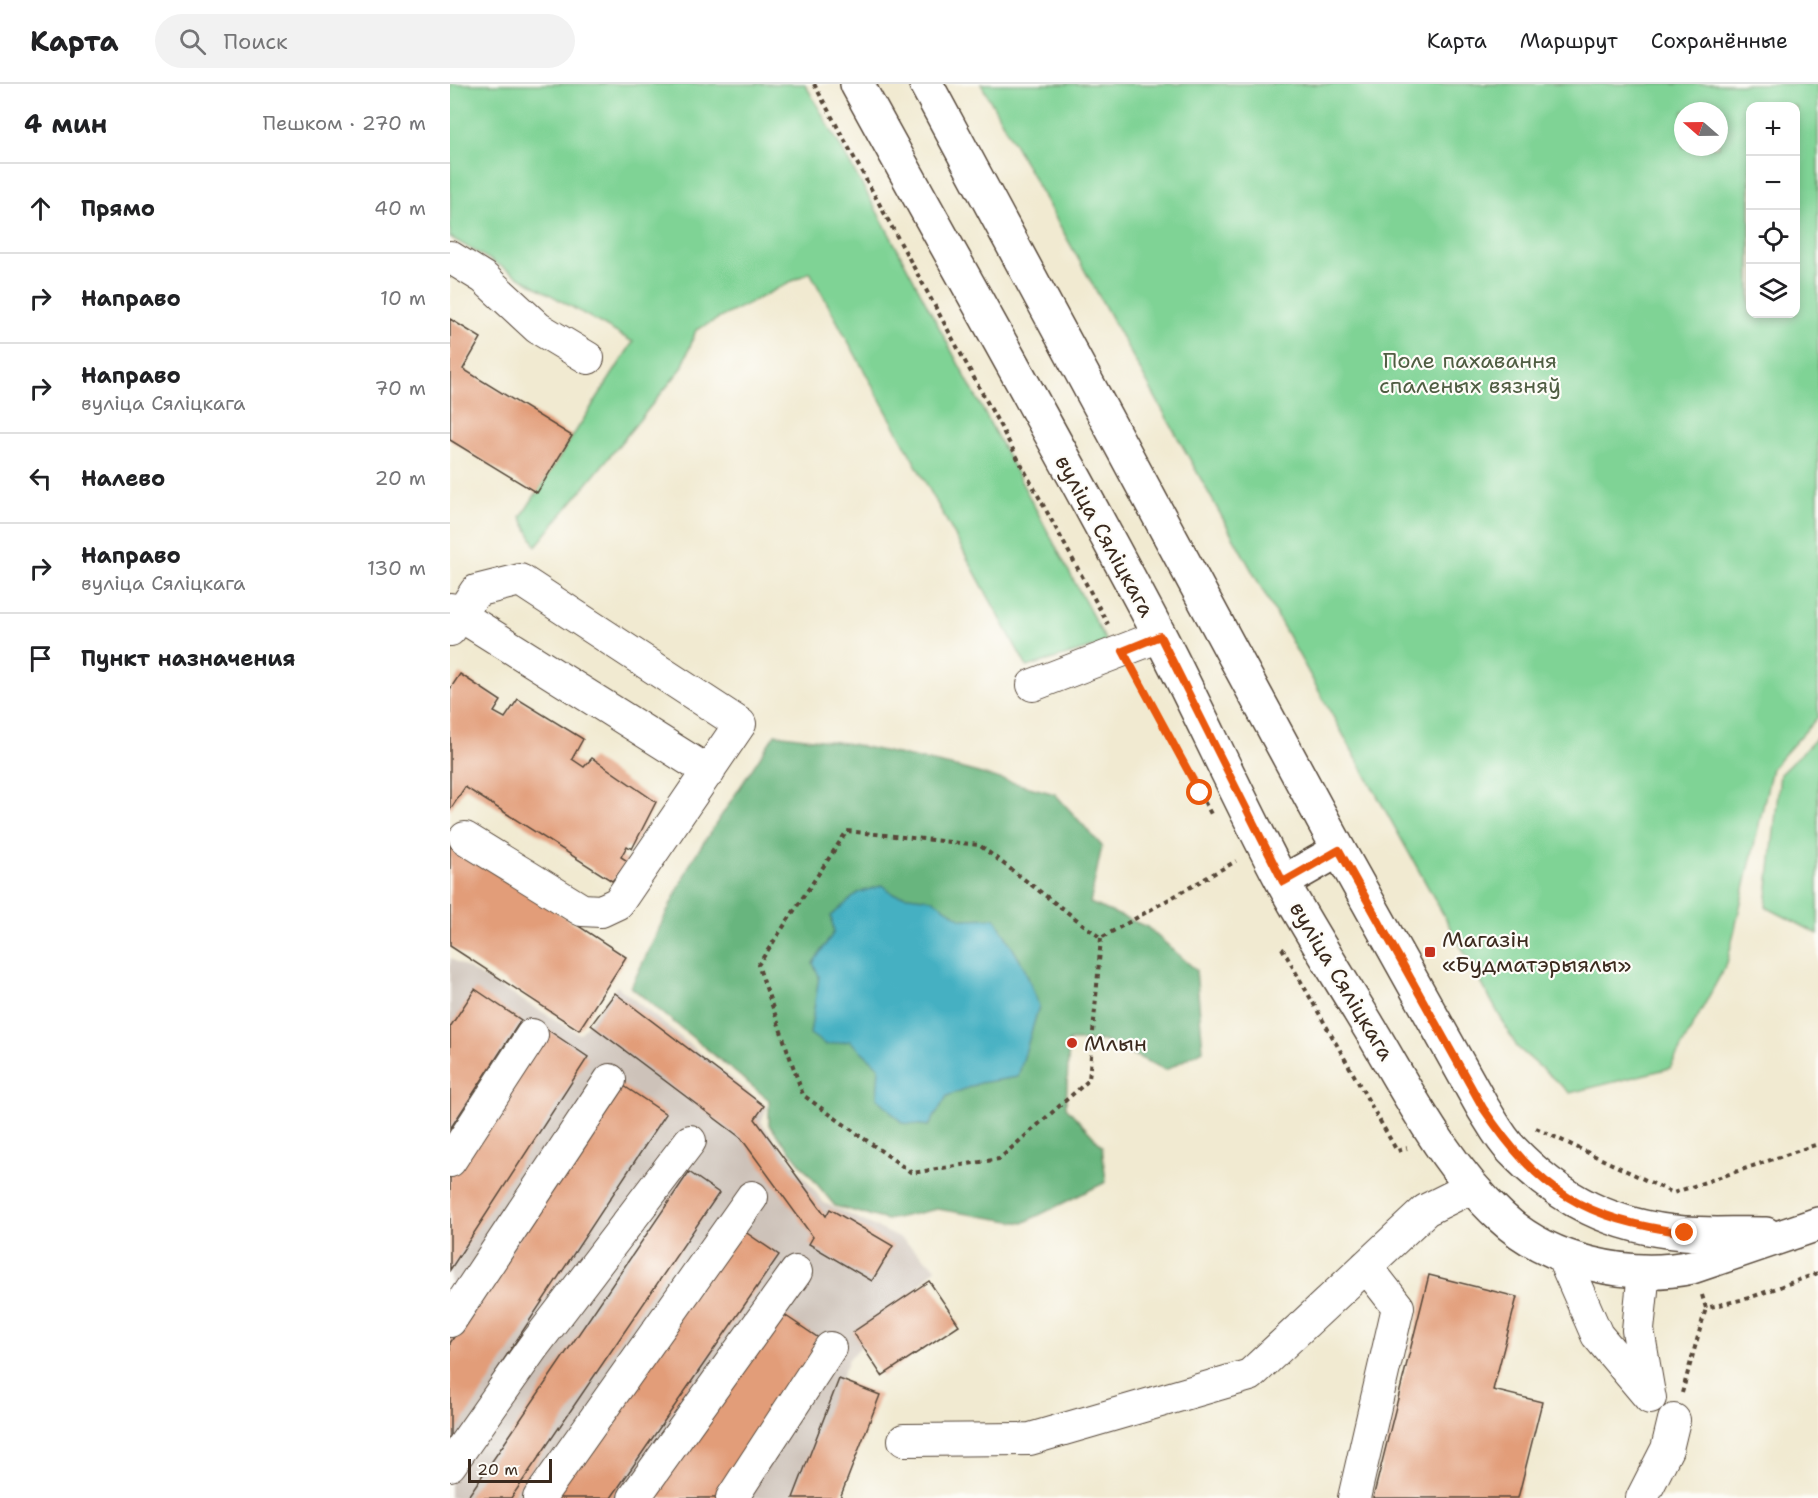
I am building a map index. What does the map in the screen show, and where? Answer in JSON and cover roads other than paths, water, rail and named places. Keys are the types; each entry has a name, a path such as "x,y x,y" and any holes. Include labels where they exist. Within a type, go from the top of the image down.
{"main road":[{"name":"вуліца Сяліцкага","path":"857,84 1160,636 1283,882 1435,1137 1472,1187 1503,1220 1562,1255 1612,1267 1644,1271 1672,1271 1692,1267 1818,1224"},
{"name":"вуліца Сяліцкага","path":"926,84 1339,850 1483,1108 1510,1149 1560,1193 1598,1214 1638,1226 1685,1233 1785,1235"},
{"path":"1283,882 1339,850"}],"lane":[{"path":"450,257 484,278 538,328 588,358"},
{"path":"465,838 582,910 601,911 618,903 709,772 740,724 520,580 476,591 453,618 709,772"},
{"path":"1033,685 1160,636"},
{"path":"450,1161 531,1035"},
{"path":"450,1321 610,1080"},
{"path":"450,1465 533,1347 690,1141"},
{"path":"904,1440 1030,1439 1250,1375 1426,1210 1472,1187"},
{"path":"539,1498 752,1197"},
{"path":"1562,1255 1597,1335 1650,1398 1638,1330 1644,1271"},
{"path":"1354,1498 1398,1307 1366,1266"},
{"path":"634,1498 796,1272"},
{"path":"732,1498 830,1348"},
{"path":"1642,1498 1667,1449 1674,1420"}],"water":[{"path":"883,885 893,894 932,899 962,919 995,918 1024,967 1039,1006 1018,1077 980,1083 947,1096 929,1126 902,1123 877,1097 879,1067 850,1041 826,1045 810,1034 819,976 813,963 834,932 831,916 858,893"}],"place":[{"name":"Магазін «Будматэрыялы»","path":"1430,952"},
{"name":"Млын","path":"1072,1043"}],"park label":[{"name":"Поле пахавання спаленых вязняў","path":"1470,372"}]}
